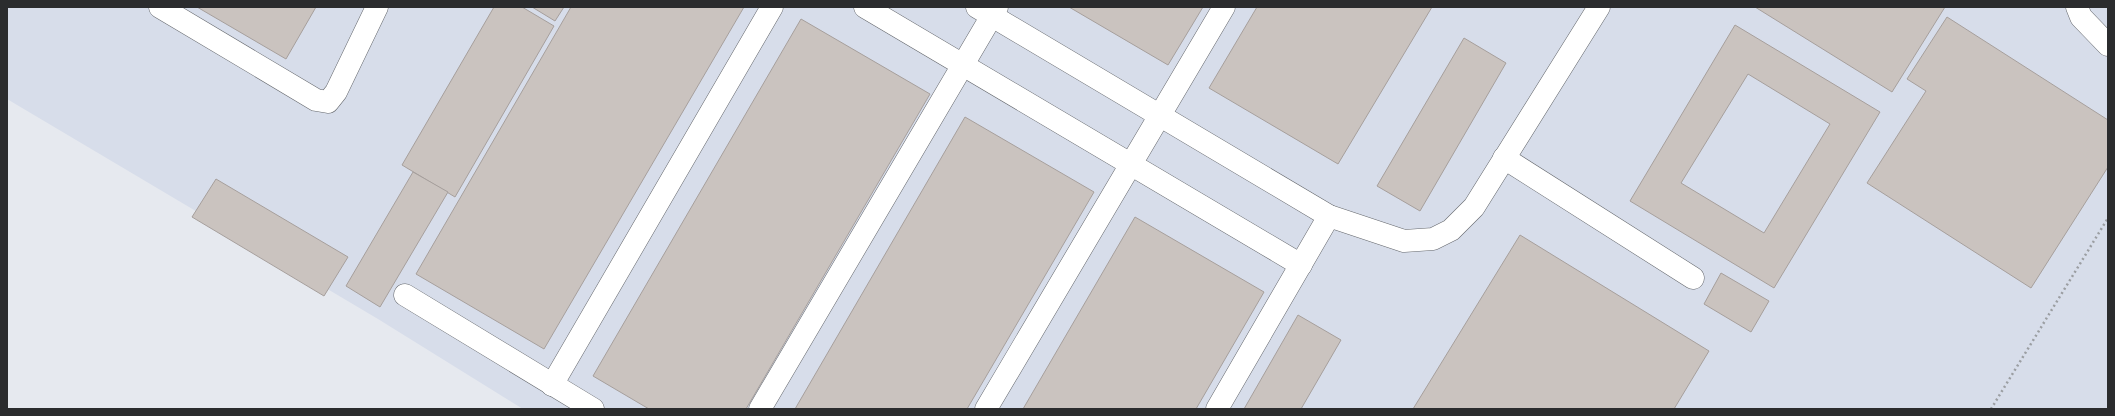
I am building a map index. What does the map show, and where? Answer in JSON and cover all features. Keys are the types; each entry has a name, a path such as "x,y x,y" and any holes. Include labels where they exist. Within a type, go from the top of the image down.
{"lane":[{"path":"160,7 316,100 328,102 336,92 377,7"},
{"path":"552,384 772,7"},
{"path":"865,7 1301,265"},
{"path":"986,409 1224,7"},
{"path":"760,409 963,65 988,10 1160,116 1329,216 1404,241 1432,239 1450,230 1474,207 1599,7"},
{"path":"2077,7 2081,17 2108,45"},
{"path":"1504,158 1692,278"},
{"path":"1218,409 1329,216"},
{"path":"405,295 593,409"}],"path":[{"path":"1991,409 2108,218"}],"shaded area":[{"path":"7,7 2108,7 2108,409 523,409 378,319 7,99"}],"building":[{"path":"197,7 316,7 286,59"},
{"path":"494,7 522,7 554,26 455,197 402,165"},
{"path":"532,7 564,7 555,21"},
{"path":"571,7 744,7 544,349 416,274"},
{"path":"1069,7 1203,7 1168,65"},
{"path":"1257,7 1432,7 1338,164 1209,88"},
{"path":"1755,7 1945,7 1892,92"},
{"path":"1947,17 2108,120 2108,167 2031,288 1867,183 1926,91 1907,79"},
{"path":"801,19 930,94 746,409 649,409 593,376"},
{"path":"1735,25 1880,112 1774,288 1630,201","holes":["1748,74 1830,124 1764,233 1681,183"]},
{"path":"1464,38 1506,63 1420,211 1377,186"},
{"path":"965,117 1094,192 967,409 795,409"},
{"path":"413,172 448,192 380,307 346,286"},
{"path":"216,179 348,257 324,296 192,217"},
{"path":"1135,217 1264,292 1196,409 1023,409"},
{"path":"1520,235 1709,351 1674,409 1413,409"},
{"path":"1721,273 1769,301 1751,332 1704,304"},
{"path":"1298,315 1341,340 1301,409 1244,409"}]}
